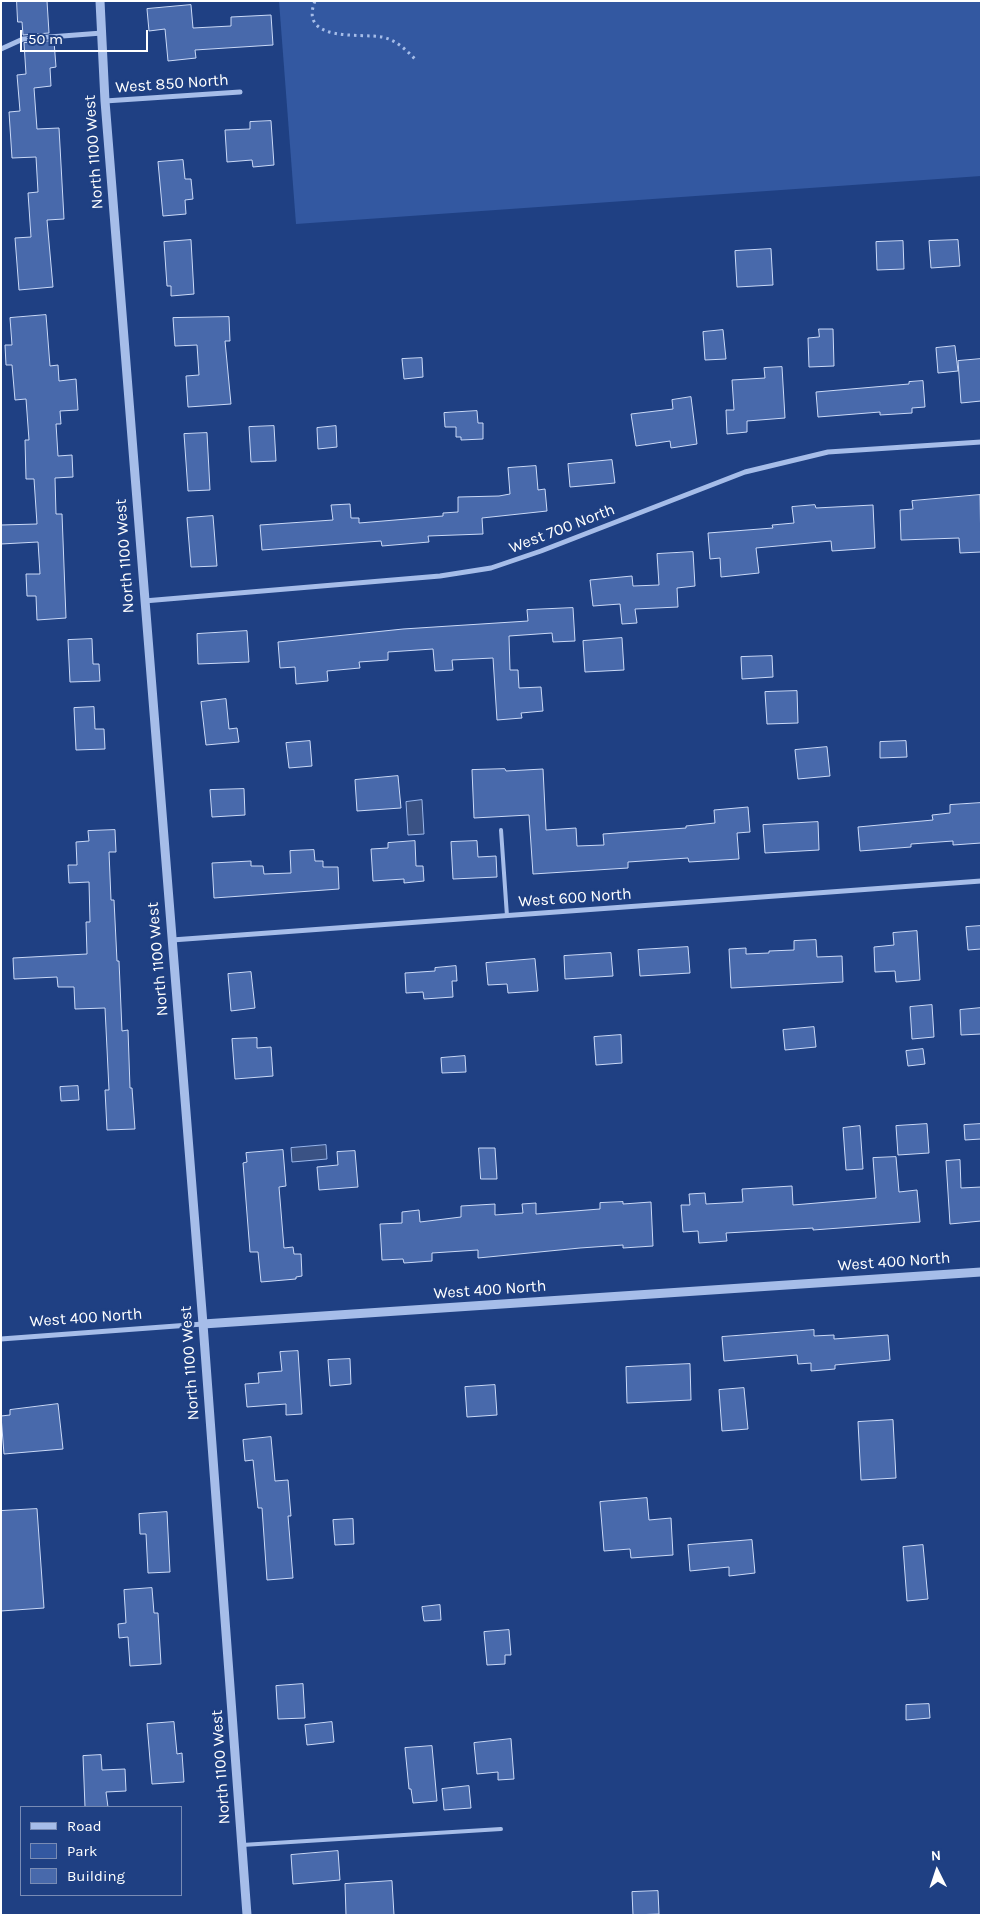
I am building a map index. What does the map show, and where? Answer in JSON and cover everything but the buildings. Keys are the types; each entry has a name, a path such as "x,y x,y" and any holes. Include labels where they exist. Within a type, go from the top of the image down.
{"street":[{"name":"North 1100 West","path":"100,1 105,101 247,1915"},
{"path":"1,49 23,38 102,33"},
{"name":"West 850 North","path":"105,101 240,92"},
{"name":"West 700 North","path":"144,601 440,576 491,568 746,472 828,452 981,442"},
{"name":"West 600 North","path":"172,940 981,881"},
{"name":"West 400 North","path":"1,1339 981,1272"}],"lane":[{"path":"501,830 507,916"},
{"path":"242,1845 501,1829"}],"path":[{"path":"315,1 313,13 319,27 334,34 375,36 388,39 407,50 417,61"}],"green space":[{"path":"279,1 981,1 981,176 296,224"}],"shaded area":[{"path":"422,800 424,834 408,835 406,802"},
{"path":"326,1145 327,1159 292,1162 291,1148"}]}
